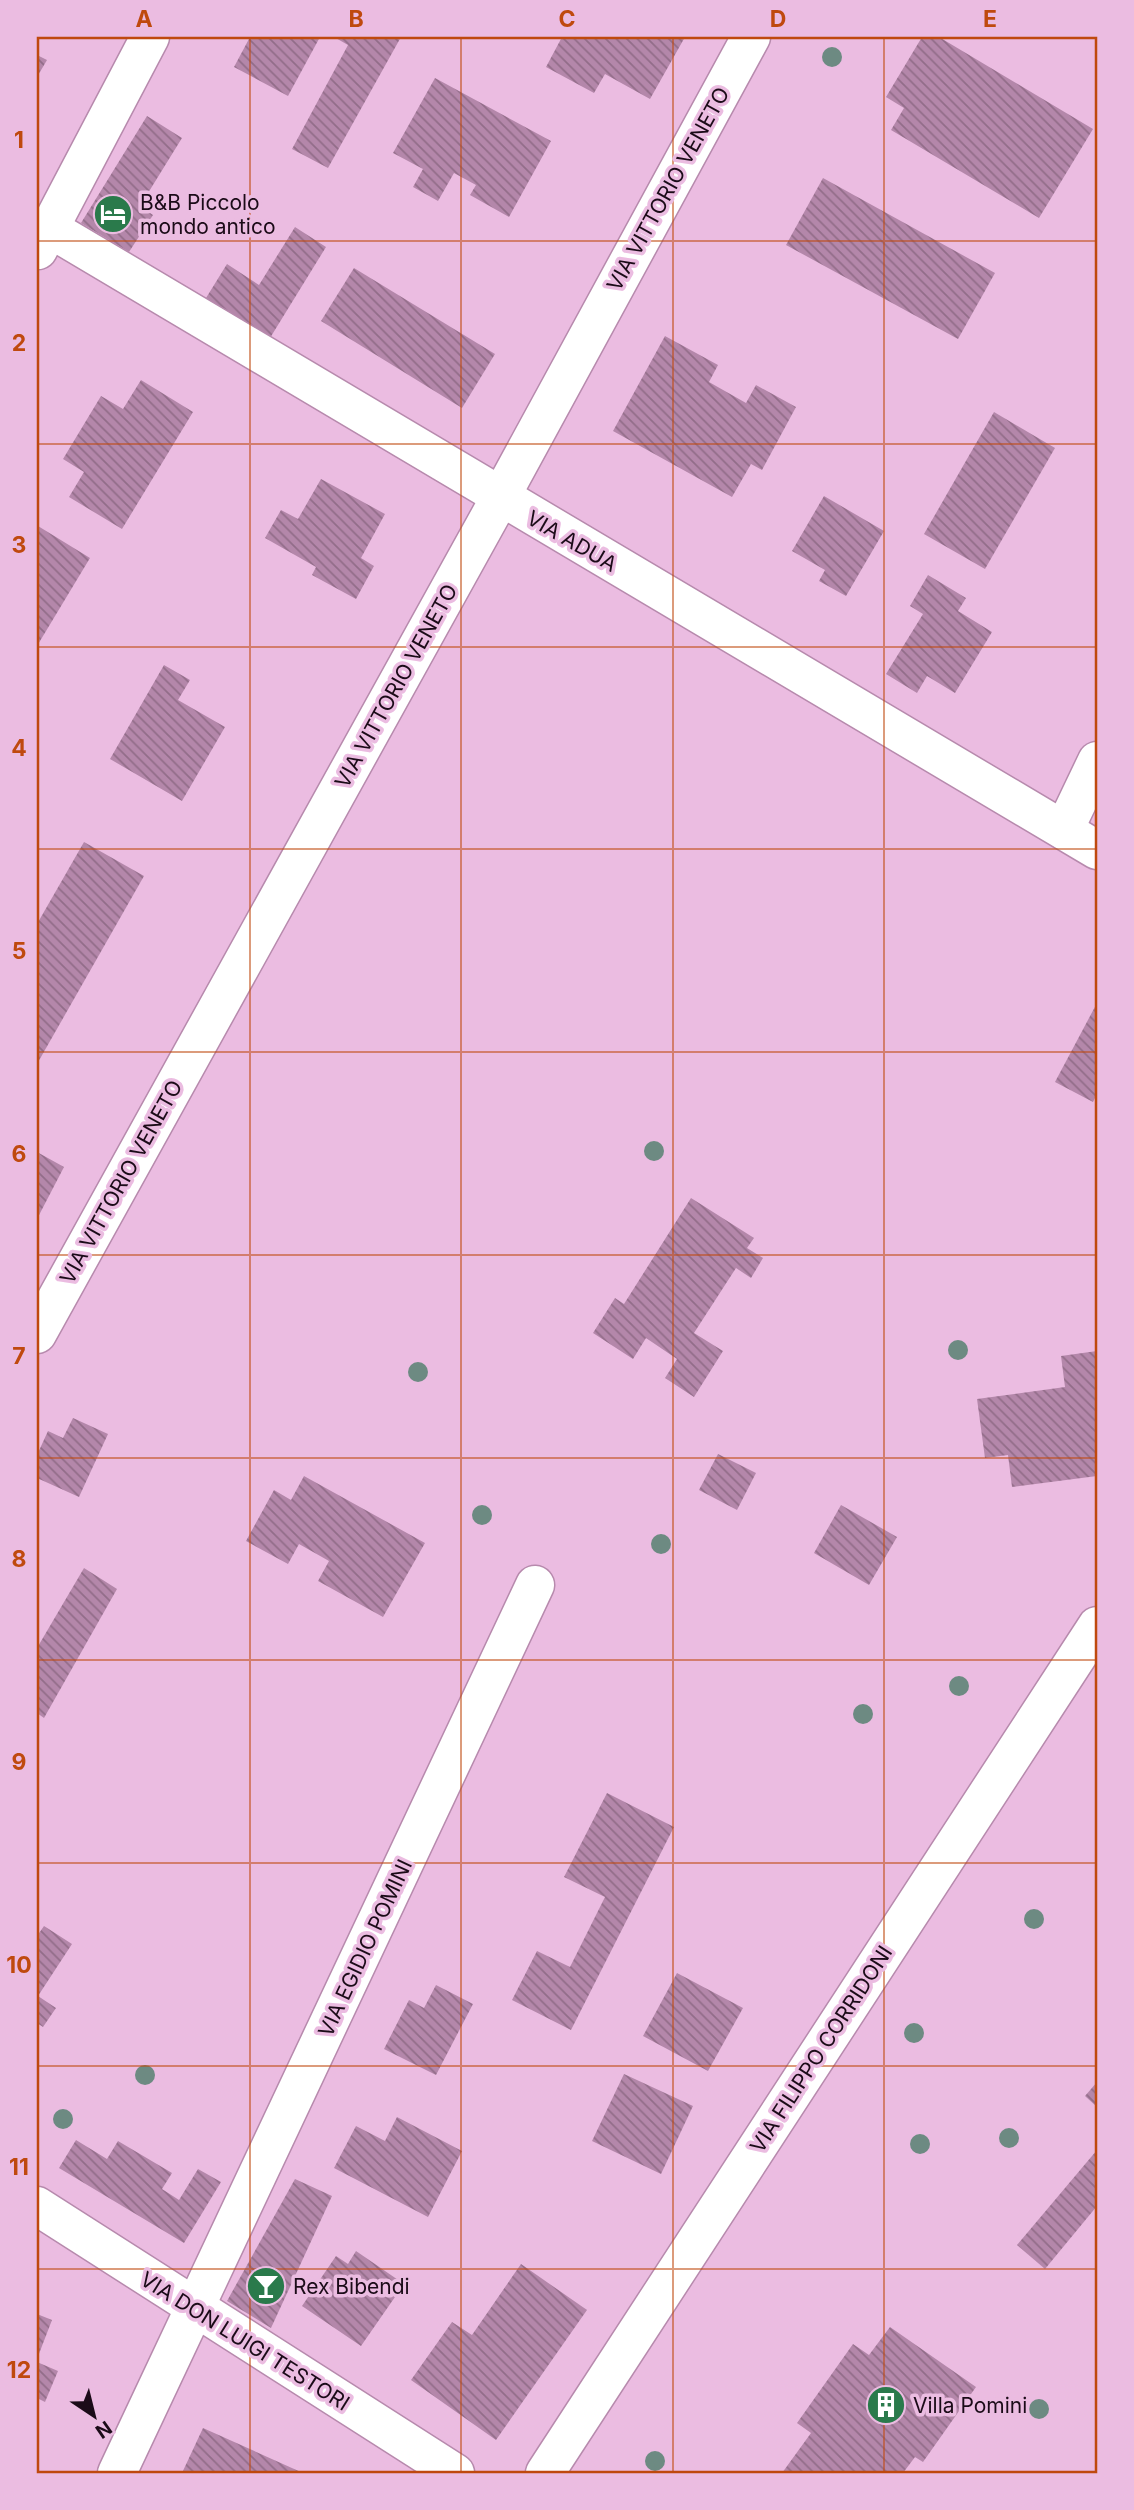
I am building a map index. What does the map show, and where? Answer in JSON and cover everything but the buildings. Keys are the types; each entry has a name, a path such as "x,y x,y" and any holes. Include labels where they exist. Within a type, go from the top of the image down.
{"street":[{"path":"43,240 150,37"},
{"name":"VIA VITTORIO VENETO","path":"37,1334 500,498 751,37"},
{"name":"VIA ADUA","path":"43,240 500,498 1097,850"},
{"path":"1064,830 1097,761"},
{"name":"VIA EGIDIO POMINI","path":"117,2473 535,1585"},
{"name":"VIA FILIPPO CORRIDONI","path":"545,2473 1097,1626"},
{"name":"VIA DON LUIGI TESTORI","path":"37,2206 455,2473"}],"place":[{"name":"B&B Piccolo mondo antico","path":"113,214"},
{"name":"Rex Bibendi","path":"266,2286"},
{"name":"Villa Pomini","path":"886,2405"}]}
